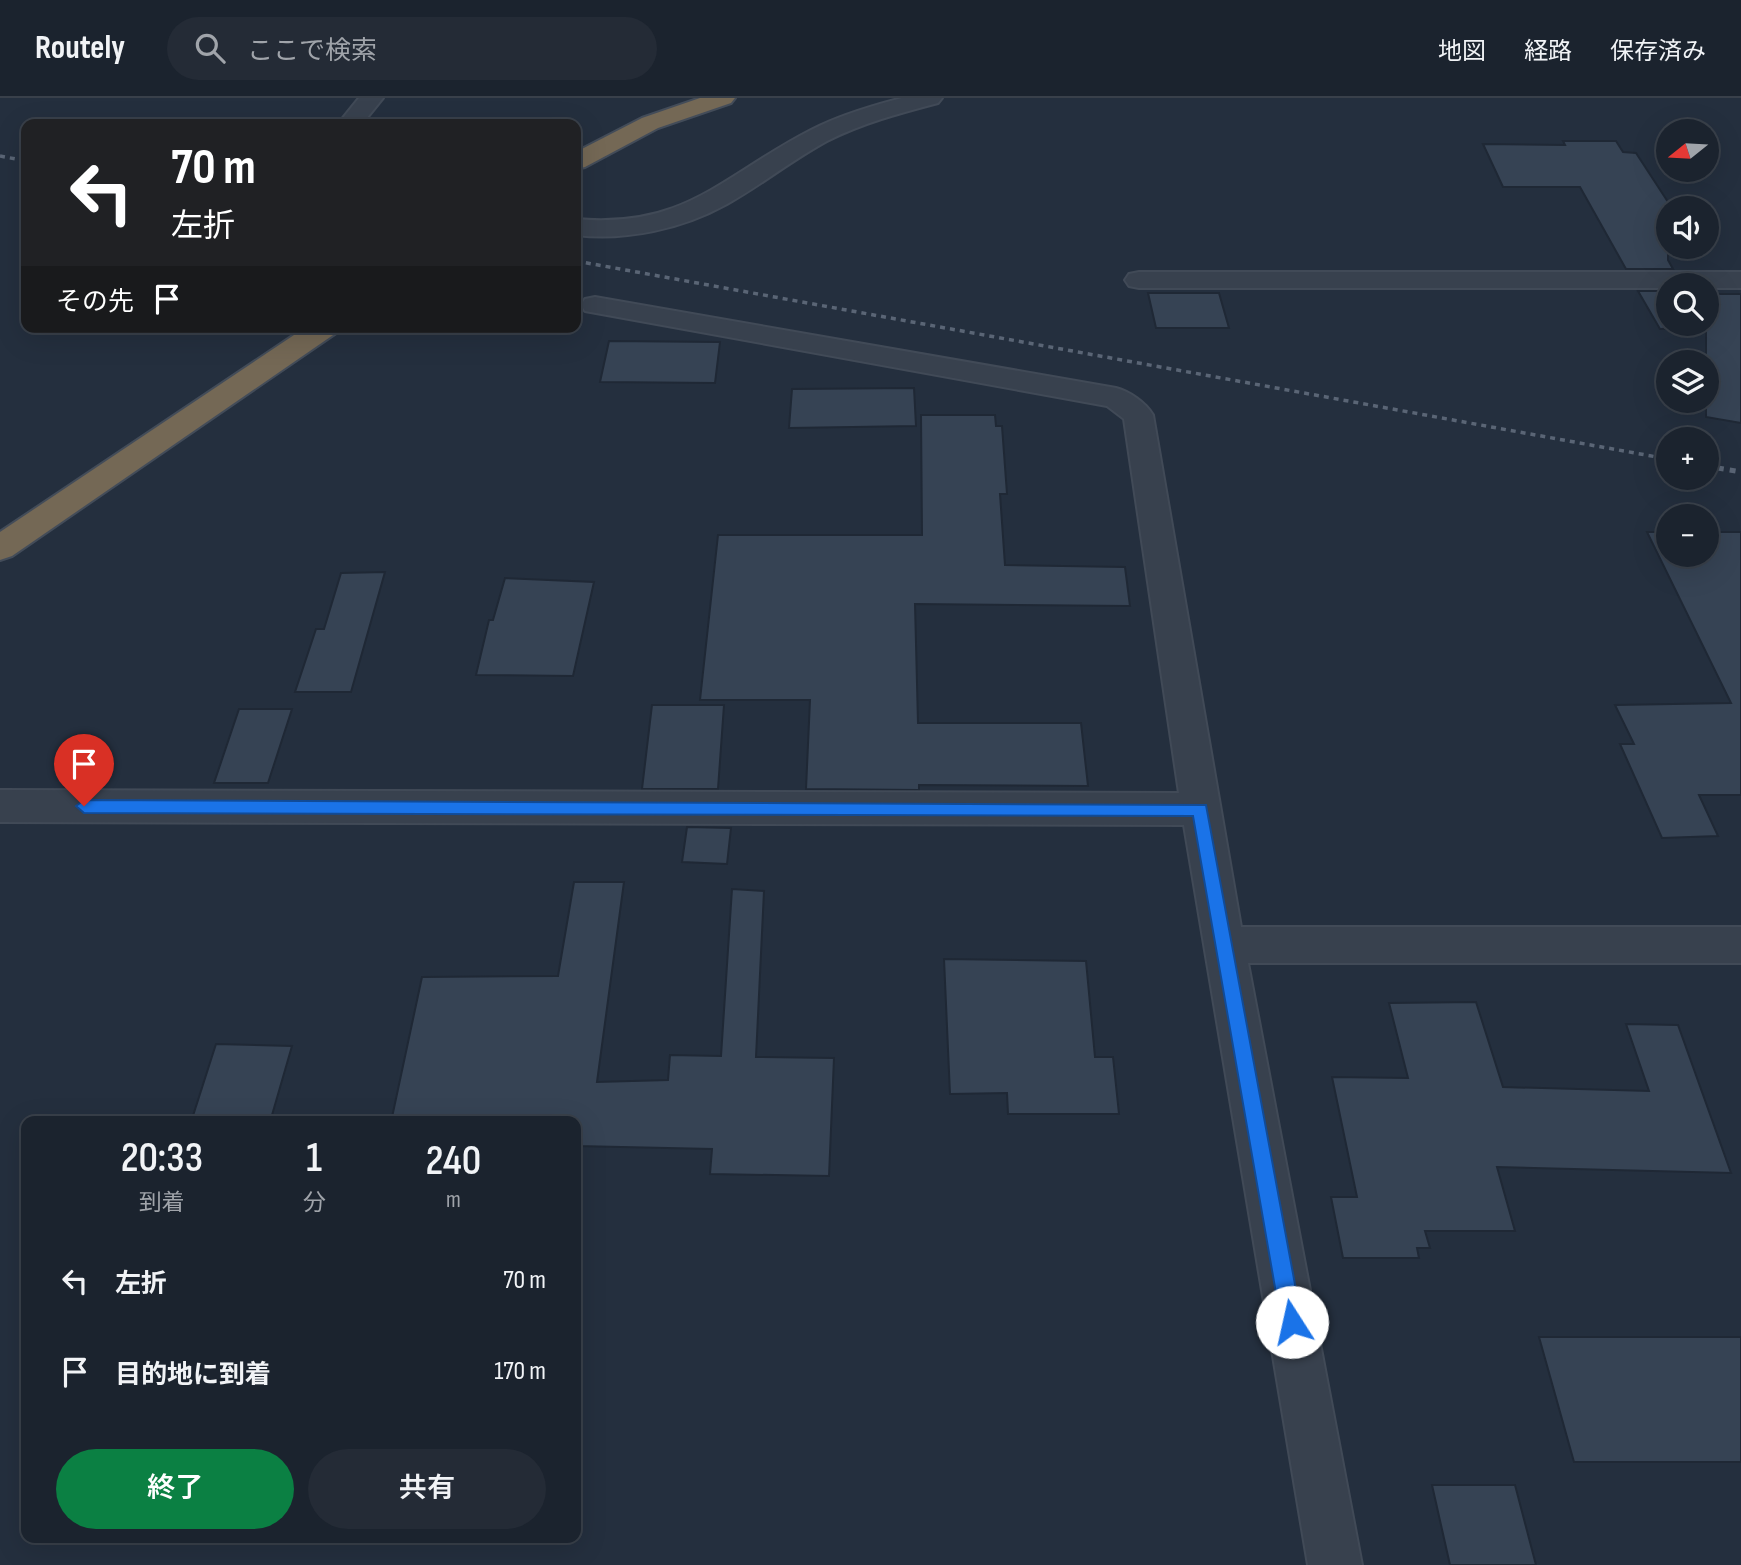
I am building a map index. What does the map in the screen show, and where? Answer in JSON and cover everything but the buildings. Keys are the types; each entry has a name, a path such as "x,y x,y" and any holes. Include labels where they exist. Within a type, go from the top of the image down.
{"highway":[{"path":"581,143 639,114 686,98"},
{"path":"581,159 650,123 723,98"},
{"path":"0,528 289,333"},
{"path":"0,548 317,333"}],"street":[{"path":"354,119 371,98"},
{"path":"581,227 631,226 707,207 805,142 870,113 930,98"},
{"path":"1139,280 1741,280"},
{"path":"595,305 1116,398 1138,415 1200,809 1335,1565"},
{"path":"0,806 1200,809"},
{"path":"1224,945 1741,945"}],"railway":[{"path":"0,156 21,160"},
{"path":"581,262 1656,457"},
{"path":"1719,468 1741,472"}],"route":[{"path":"84,806 1200,809 1292,1322"}]}
